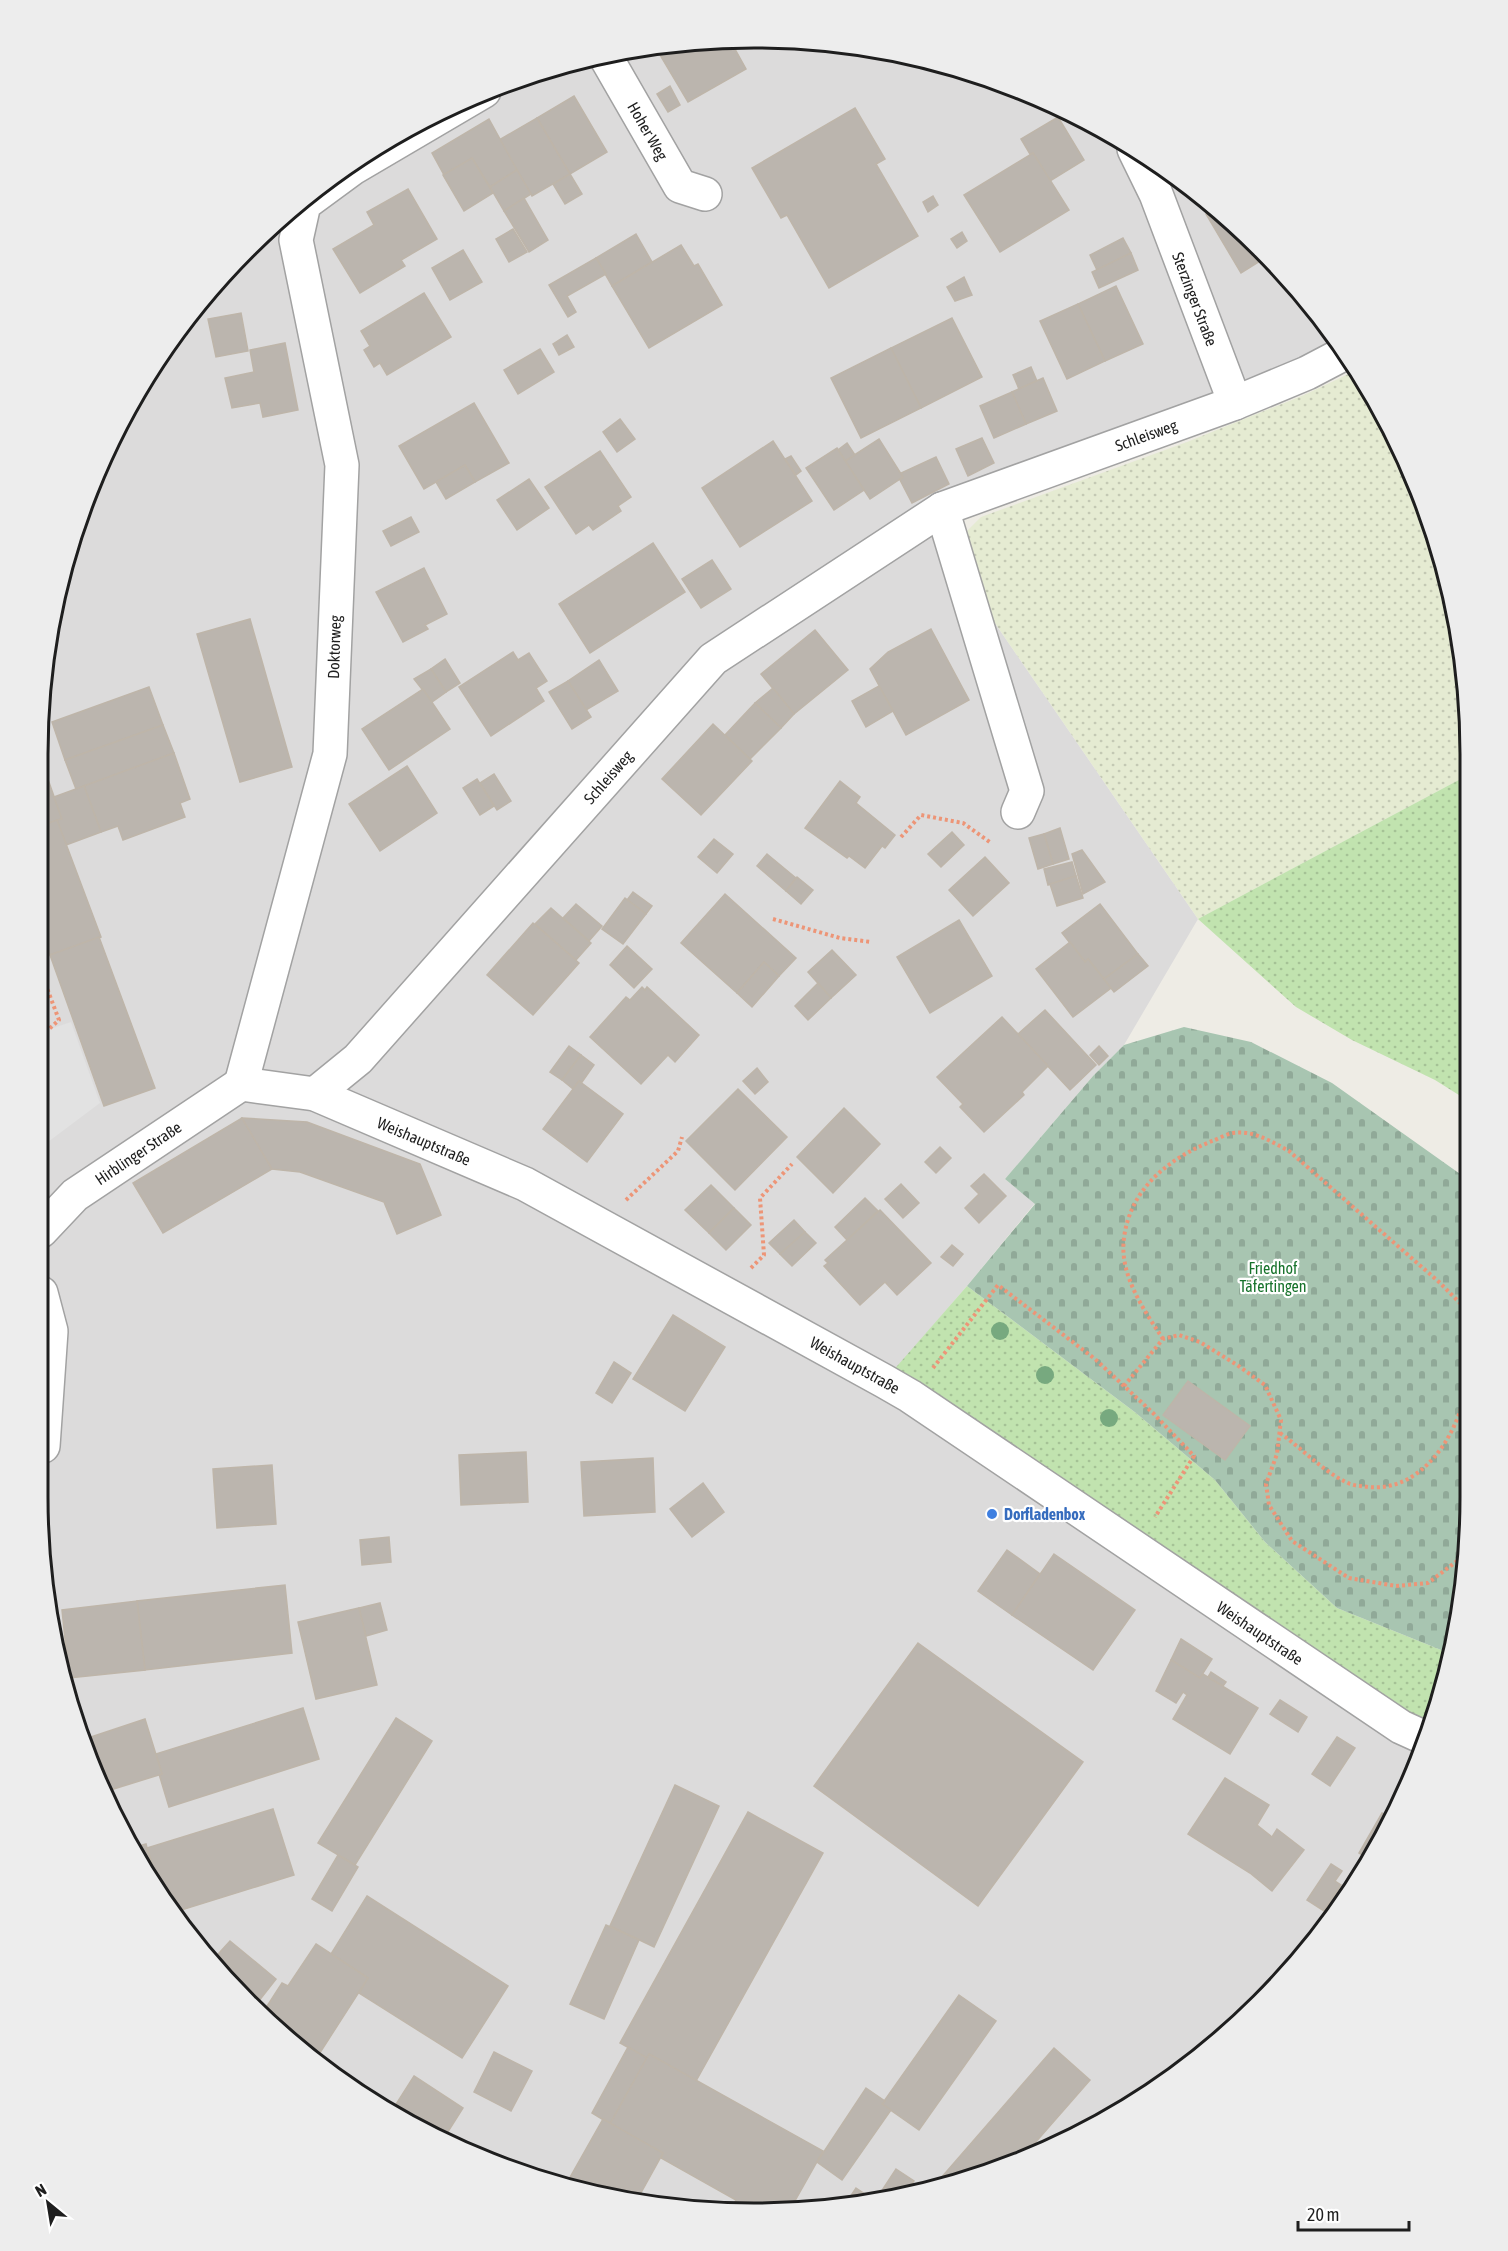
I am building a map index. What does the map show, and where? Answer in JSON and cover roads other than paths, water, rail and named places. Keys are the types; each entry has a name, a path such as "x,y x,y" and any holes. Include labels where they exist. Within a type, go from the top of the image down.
{"street":[{"name":"Hoher Weg","path":"609,63 680,186 705,194"},
{"name":"Sterzinger Straße","path":"1155,174 1167,187 1235,404"},
{"name":"Doktorweg","path":"242,1084 330,754 342,465 296,240 302,212"},
{"name":"Schleisweg","path":"315,1094 358,1059 712,659 942,509 1235,404 1307,373 1337,357"},
{"path":"942,509 1027,791 1017,812"},
{"name":"Weishauptstraße","path":"242,1084 315,1094 525,1184 910,1396 1401,1727 1419,1735"},
{"name":"Hirblinger Straße","path":"48,1224 75,1195 242,1084"},
{"path":"48,1318 51,1331 48,1374"}],"place":[{"name":"Dorfladenbox","path":"992,1514"}],"park label":[{"name":"Friedhof Täfertingen","path":"1273,1277"}]}
